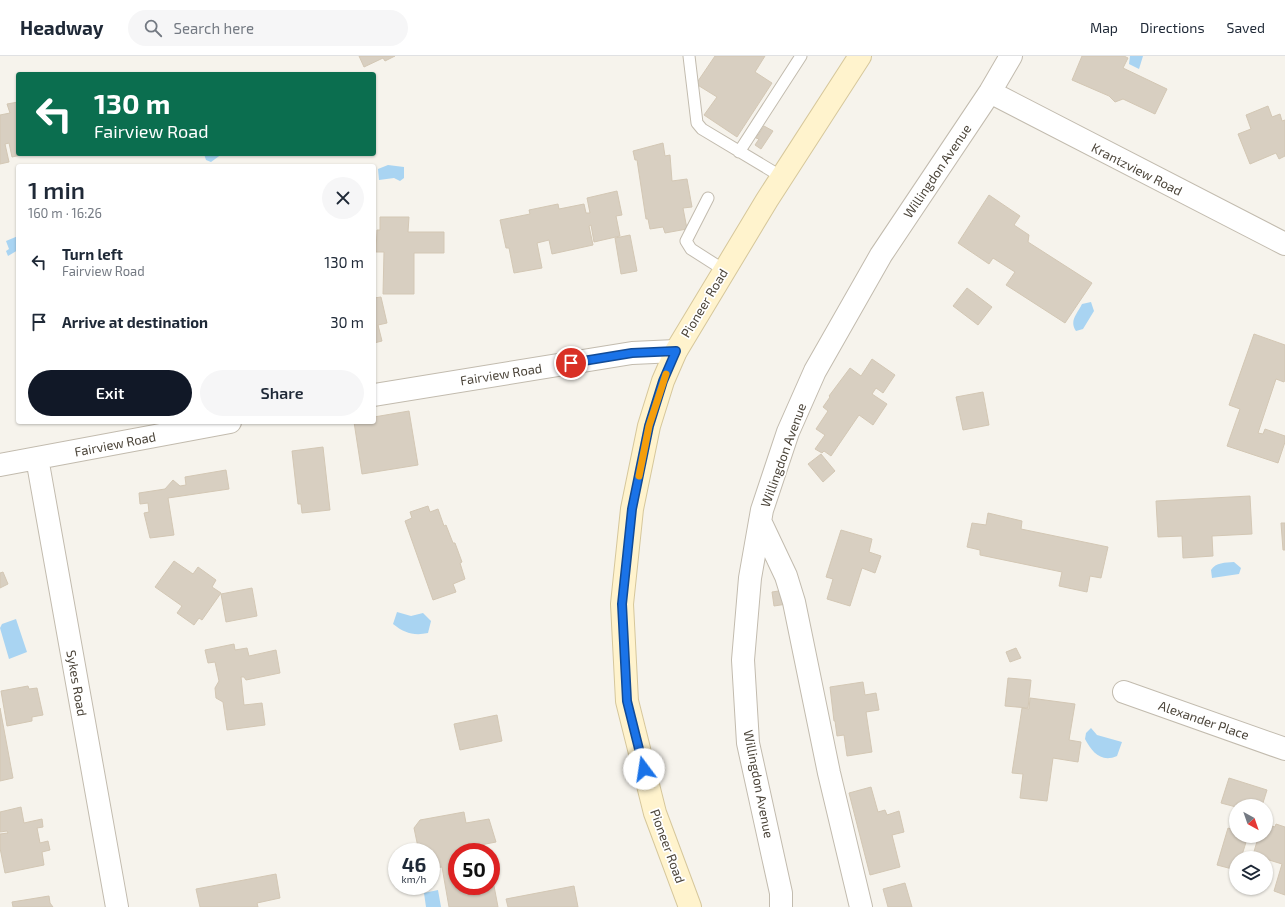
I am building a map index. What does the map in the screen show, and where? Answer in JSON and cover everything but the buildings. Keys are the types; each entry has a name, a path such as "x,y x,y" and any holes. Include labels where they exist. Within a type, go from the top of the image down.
{"main road":[{"name":"Pioneer Road","path":"690,907 656,813 627,701 622,604 632,509 649,426 663,381 676,351 724,270 860,56"}],"street":[{"name":"Willingdon Avenue","path":"781,907 782,893 748,744 743,660 750,578 760,521 788,432 815,371 881,255 990,92 1011,56"},
{"name":"Krantzview Road","path":"990,92 1285,244"},
{"name":"Fairview Road","path":"376,395 632,353 676,351"},
{"name":"Fairview Road","path":"0,465 219,424"},
{"name":"Sykes Road","path":"37,458 117,907"},
{"path":"760,521 786,576 794,602 828,773 861,907"},
{"name":"Alexander Place","path":"1124,692 1285,749"}],"lane":[{"path":"689,56 697,123 702,129 782,178"},
{"path":"739,152 801,56"},
{"path":"708,198 686,241 691,249 724,270"}],"water":[{"path":"1130,56 1143,56 1139,69 1129,64"},
{"path":"205,156 219,156 211,162 206,160"},
{"path":"388,165 404,167 404,178 400,181 394,178 379,180 378,169"},
{"path":"16,237 16,251 8,256 6,251 9,249 6,241"},
{"path":"1091,302 1094,311 1083,329 1076,331 1073,324 1076,314 1082,304"},
{"path":"1234,562 1241,568 1239,574 1212,578 1211,570 1213,567 1221,563"},
{"path":"397,612 411,616 423,613 431,621 428,633 414,634 405,632 397,627 393,624"},
{"path":"16,619 27,652 9,659 0,628 2,624"},
{"path":"1091,728 1097,735 1122,742 1117,756 1106,758 1094,752 1085,739 1086,733"},
{"path":"424,895 439,895 441,907 426,907"}],"slow traffic":[{"path":"639,476 649,426 666,374"}],"route":[{"path":"571,363 632,353 676,351 663,381 649,426 632,509 622,604 627,701 644,769"}]}
